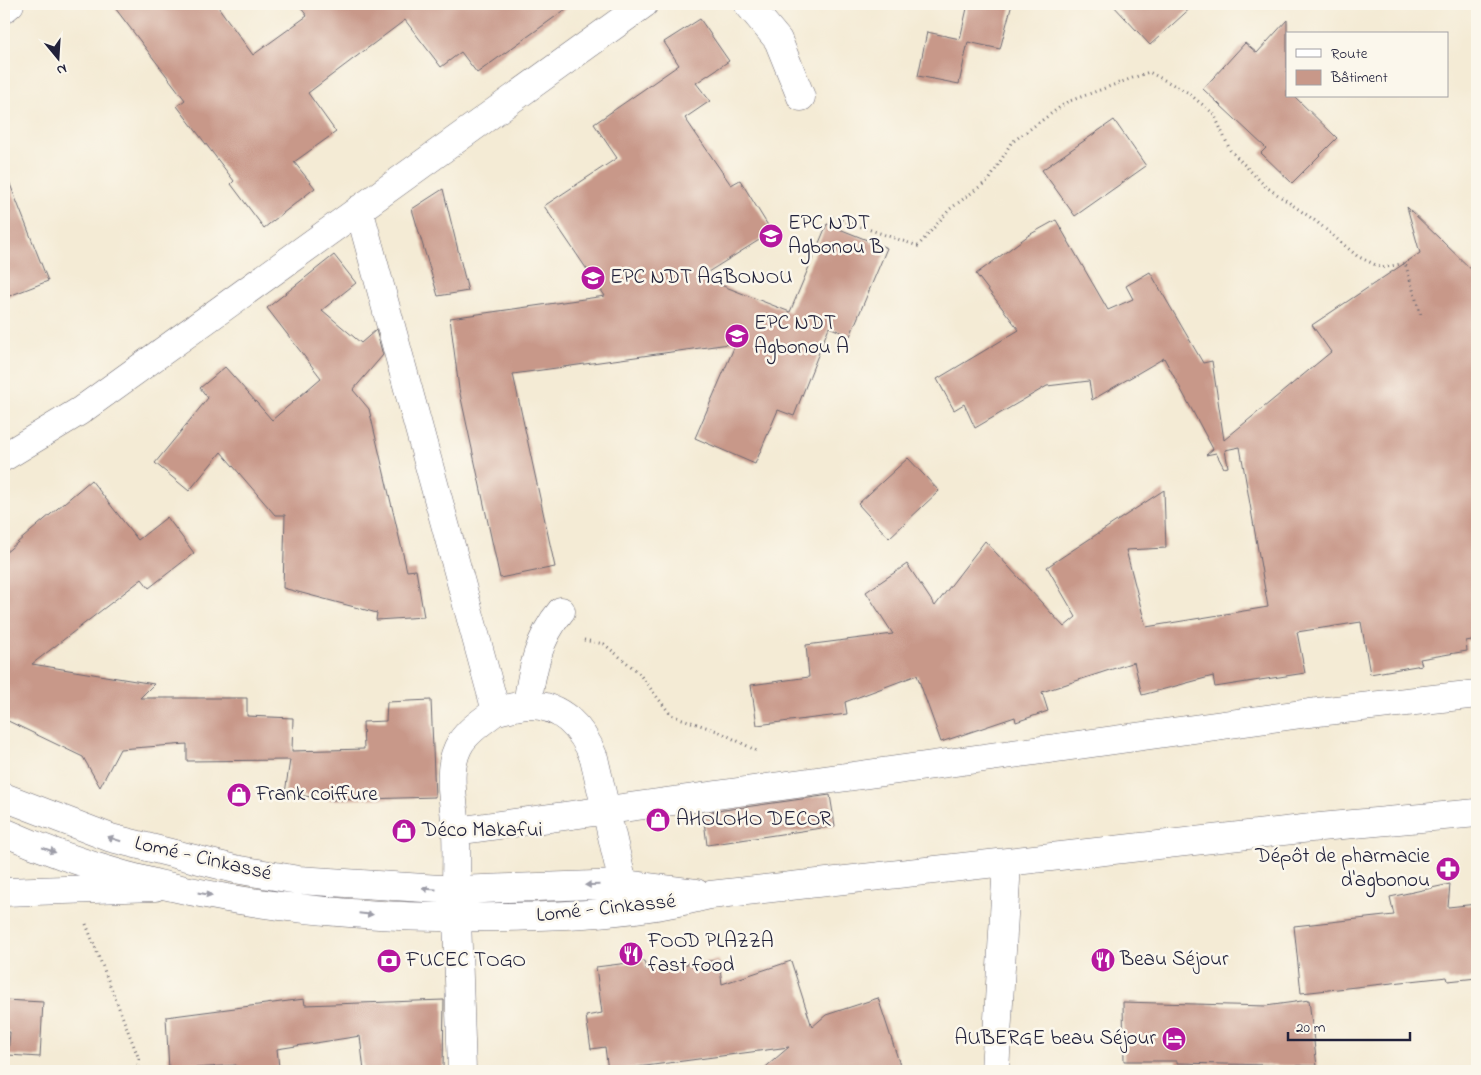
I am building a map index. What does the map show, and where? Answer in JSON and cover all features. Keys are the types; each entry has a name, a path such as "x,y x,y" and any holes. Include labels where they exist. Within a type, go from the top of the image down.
{"main road":[{"path":"4,9 10,4"},
{"path":"4,457 80,411 644,4"},
{"path":"748,4 778,40 801,97"},
{"path":"359,209 496,711"},
{"path":"527,705 533,665 554,622"},
{"path":"456,831 1309,713 1477,694"},
{"path":"456,890 456,831 451,776 454,759 461,742 478,724 496,711 527,705 546,706 564,715 574,724 590,746 607,809 623,884"},
{"name":"Lomé - Cinkassé","path":"4,797 111,838 236,869 298,880 456,890 623,884 710,895"},
{"path":"710,895 1320,827 1477,813"},
{"name":"Lomé - Cinkassé","path":"4,832 82,863 168,887 234,900 377,915 457,918 546,917 666,907 710,895"},
{"path":"995,1071 1007,863"},
{"path":"4,892 168,887"},
{"path":"457,918 462,1071"}],"path":[{"path":"832,217 918,246 950,209 990,179 1011,143 1067,102 1149,72 1187,92 1214,114 1230,150 1265,186 1317,222 1357,256 1382,268 1405,263 1421,316"},
{"path":"554,622 604,644 637,670 671,715 720,732 763,754 797,783"},
{"path":"72,889 139,1060 137,1071"}],"building":[{"path":"112,4 216,4 253,55 307,16 298,4 573,4 477,73 461,52 441,67 405,20 308,93 336,132 294,162 315,188 264,228 231,184 234,181 177,106 185,100"},
{"path":"968,4 1012,4 1000,49 968,42 959,84 918,76 927,32 960,39"},
{"path":"1112,4 1195,4 1150,45"},
{"path":"700,19 729,61 696,83 710,101 685,118 731,185 740,180 772,232 700,277 790,312 827,224 887,248 850,336 829,327 794,416 778,410 755,464 695,438 736,343 513,374 555,567 500,578 459,389 450,318 605,296 544,206 617,158 594,124 679,65 664,42"},
{"path":"1287,20 1286,98 1296,98 1337,138 1292,183 1261,153 1266,148 1203,89 1245,43 1257,53"},
{"path":"1114,120 1146,166 1075,216 1042,170"},
{"path":"4,174 6,174 48,281 4,298"},
{"path":"443,189 468,291 438,296 412,209"},
{"path":"1407,207 1477,275 1477,639 1466,641 1467,651 1420,659 1422,665 1370,674 1361,622 1297,632 1305,673 1215,687 1213,676 1142,695 1134,662 1042,692 1048,711 1016,722 1015,717 941,742 917,675 845,702 847,714 757,725 751,685 809,677 806,645 893,634 866,592 907,564 935,606 985,541 1064,627 1076,617 1047,567 1164,490 1166,548 1126,550 1146,627 1268,607 1240,447 1225,450 1228,467 1224,468 1216,453 1206,455 1213,449 1164,358 1092,400 1089,381 1047,386 975,428 964,404 954,410 937,379 1019,330 976,274 1029,235 1056,220 1108,310 1133,299 1126,286 1150,272 1203,363 1212,361 1224,440 1331,352 1312,325 1420,253"},
{"path":"334,255 356,283 322,310 361,343 376,330 383,355 353,390 369,409 407,571 416,570 424,617 376,620 377,613 283,588 285,515 275,515 221,452 189,491 155,463 208,398 200,388 225,367 272,420 321,378 267,308"},
{"path":"908,458 939,491 889,538 858,504"},
{"path":"91,480 138,540 167,517 194,553 149,588 142,579 32,664 154,684 140,698 247,698 247,716 293,718 292,751 364,749 363,722 386,721 387,702 431,700 435,797 331,800 285,793 290,760 187,761 187,744 120,749 100,787 83,757 4,719 4,554"},
{"path":"830,795 835,826 707,845 703,813"},
{"path":"1450,884 1448,907 1477,904 1477,978 1448,981 1447,977 1301,993 1294,926 1394,915 1390,897"},
{"path":"719,960 722,984 791,961 812,1027 826,1015 878,998 902,1071 761,1071 789,1047 608,1071 605,1047 591,1049 586,1016 602,1013 596,967 644,961 646,969"},
{"path":"304,999 305,1005 444,1000 443,1071 364,1071 360,1036 277,1049 279,1067 237,1071 236,1065 169,1070 166,1017"},
{"path":"4,1000 43,1002 40,1057 8,1055 10,1032 4,1032"},
{"path":"1309,1000 1317,1066 1124,1061 1123,1002 1266,1006"}],"place":[{"name":"EPC NDT Agbonou B","path":"771,236"},
{"name":"EPC NDT AGBONOU","path":"593,278"},
{"name":"EPC NDT Agbonou A","path":"737,336"},
{"name":"Frank coiffure","path":"239,795"},
{"name":"AHOLOHO DECOR","path":"658,820"},
{"name":"Déco Makafui","path":"404,831"},
{"name":"Dépôt de pharmacie d'agbonou","path":"1448,869"},
{"name":"FOOD PLAZZA fast food","path":"631,954"},
{"name":"Beau Séjour","path":"1103,960"},
{"name":"FUCEC TOGO","path":"389,961"},
{"name":"AUBERGE beau Séjour","path":"1174,1039"}]}
